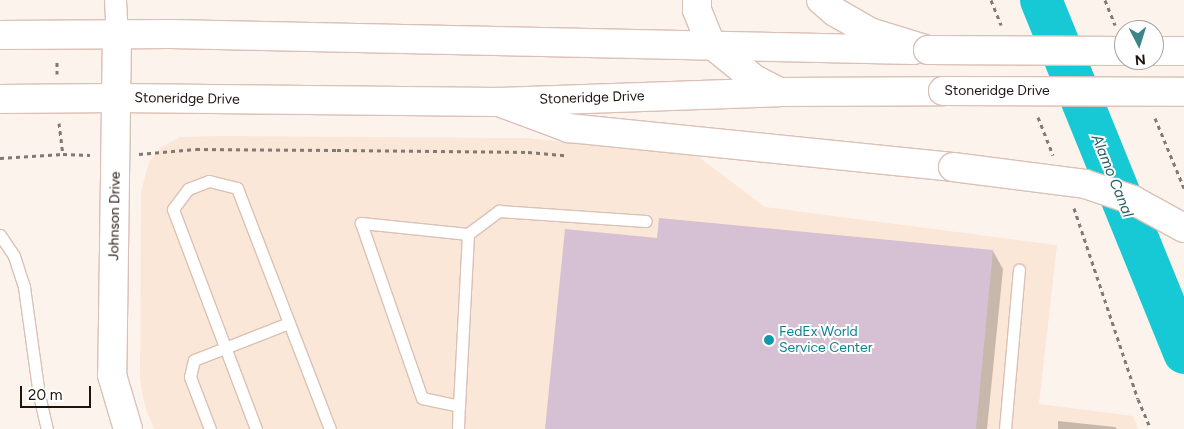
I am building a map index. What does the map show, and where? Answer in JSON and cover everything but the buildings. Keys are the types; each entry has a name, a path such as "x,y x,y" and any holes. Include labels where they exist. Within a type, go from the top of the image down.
{"main road":[{"path":"697,0 697,10 711,44 754,79 779,92"},
{"path":"821,0 835,12 870,32 928,50"},
{"path":"0,35 116,34 711,44 928,50 1114,42"},
{"name":"Johnson Drive","path":"116,34 117,98 112,374 128,429"},
{"path":"1164,51 1184,51"},
{"name":"Stoneridge Drive","path":"0,99 117,98 499,102 779,92 1184,92"},
{"path":"499,102 569,128 953,167 1085,184 1133,200 1184,228"}],"street":[{"name":"Johnson Drive","path":"115,0 116,34"}],"lane":[{"path":"256,429 173,209 188,189 208,181 237,188 330,429"},
{"path":"459,406 422,398 361,223 468,234 500,211 646,221"},
{"path":"458,429 468,234"},
{"path":"0,235 14,256 24,287 39,395 47,429"},
{"path":"1005,429 1019,270"},
{"path":"210,429 190,377 194,360 289,323"}],"path":[{"path":"991,0 1002,28"},
{"path":"1105,0 1114,24"},
{"path":"1036,111 1054,157"},
{"path":"1154,114 1184,188"},
{"path":"170,152 196,150 347,150 528,152 568,156"},
{"path":"0,158 63,154"},
{"path":"1072,203 1138,399 1151,429"}],"shaded area":[{"path":"180,137 527,138 696,155 765,207 1057,245 1039,404 1133,416 1138,429 154,429 145,407 140,380 141,192 149,162 160,148"}],"waterway":[{"name":"Alamo Canal","path":"1041,0 1184,353"}],"place":[{"name":"FedEx World Service Center","path":"769,340"}]}
